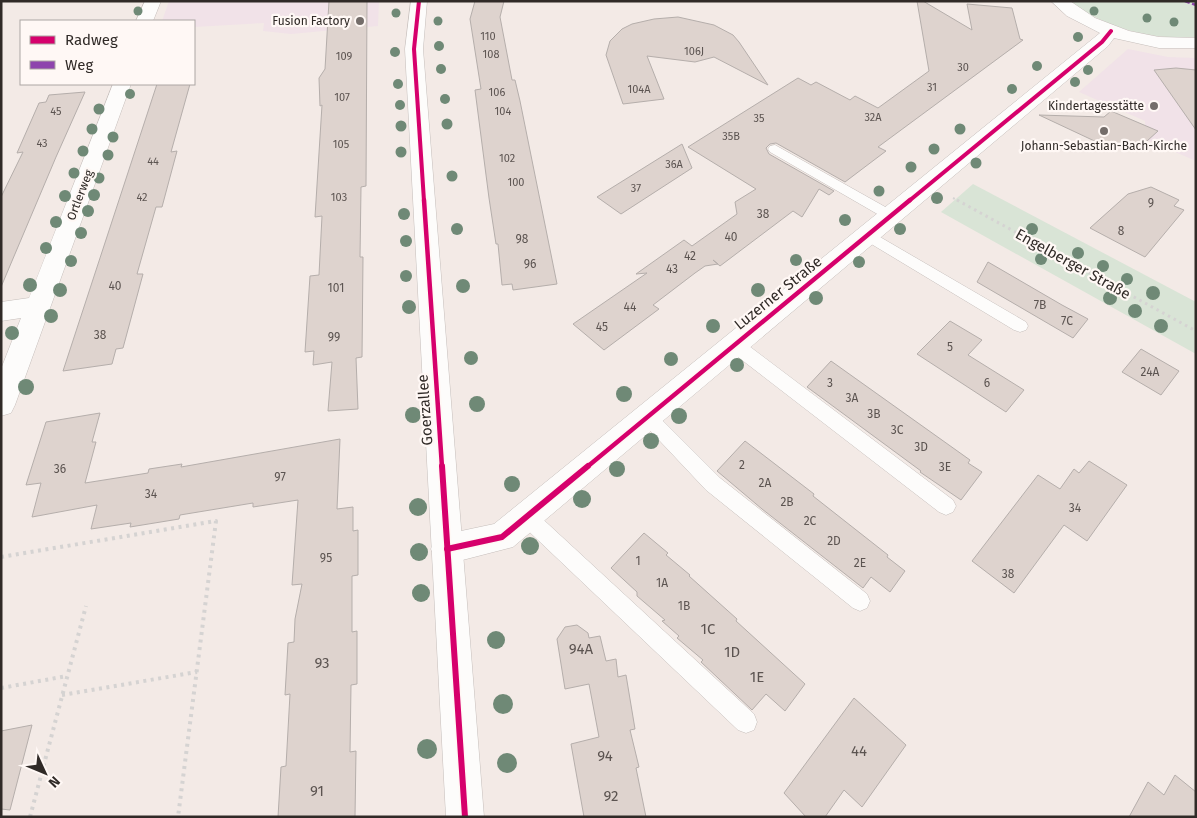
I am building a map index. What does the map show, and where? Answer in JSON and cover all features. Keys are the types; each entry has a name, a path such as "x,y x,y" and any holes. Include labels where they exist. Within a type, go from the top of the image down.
{"street":[{"path":"145,20 153,1"},
{"name":"Goerzallee","path":"419,1 414,49 465,817"},
{"path":"1059,1 1070,11 1089,22 1111,31 1158,42 1196,44"},
{"name":"Luzerner Straße","path":"447,549 502,537 1102,42 1111,31"},
{"name":"Ortlerweg","path":"1,404 122,85"},
{"path":"1,312 38,306"}],"lane":[{"path":"775,149 892,216"},
{"path":"868,236 1020,326"},
{"path":"735,344 946,506"},
{"path":"648,417 713,484 860,601"},
{"path":"527,517 746,722"}],"path":[{"path":"1,557 216,521 178,817"},
{"path":"30,817 86,606"},
{"path":"62,695 197,672"},
{"path":"1,688 67,676"}],"shaded area":[{"path":"169,1 379,1 378,26 291,34 263,31 264,23 195,27 195,20 162,20"},
{"name":"Kindertagesstätte","path":"1128,49 1168,57 1196,58 1196,161 1145,139 1145,121 1079,92"}],"green space":[{"path":"1069,1 1196,1 1196,37 1161,36 1129,30 1098,18"},
{"path":"973,184 1196,302 1196,354 941,212"}],"building":[{"path":"329,1 367,1 366,186 361,187 360,257 363,257 362,357 356,358 358,409 328,411 332,362 313,365 314,351 305,352 310,276 319,275 322,216 315,217 322,105 320,106 319,78 325,69"},
{"path":"475,1 504,1 500,17 512,80 515,80 520,101 557,284 513,290 512,284 502,285 498,244 496,244 489,198 475,90 481,89 470,19"},
{"path":"917,1 923,1 972,30 967,4 1012,8 1020,39 1023,40 878,147 886,151 845,182 776,143 770,144 766,148 769,154 834,191 829,195 819,189 802,217 793,211 720,266 718,264 705,266 695,273 653,305 659,309 604,350 573,324 647,273 636,274 684,240 692,246 737,214 735,202 756,189 688,147 798,78 811,85 816,82 850,100 855,96 878,108 929,71"},
{"path":"678,17 714,25 733,35 768,85 714,57 695,62 647,56 664,99 623,104 606,55 610,41 622,29 632,24 654,19"},
{"path":"1176,68 1196,70 1196,130 1154,70"},
{"path":"157,85 190,85 171,152 177,151 162,207 156,207 137,274 143,274 123,348 116,349 112,364 63,371"},
{"path":"85,92 1,287 1,197 23,152 17,153 39,103 46,102 49,95"},
{"path":"1111,111 1158,131 1136,151 1125,146 1103,145 1039,115 1104,117"},
{"path":"682,144 692,168 621,214 597,197"},
{"path":"1151,187 1179,200 1174,206 1184,210 1145,257 1090,228 1128,194"},
{"path":"988,262 1088,319 1073,338 977,282"},
{"path":"950,321 982,340 968,355 1024,390 1006,412 917,354"},
{"path":"1141,349 1179,371 1161,395 1122,372"},
{"path":"831,361 970,460 968,463 982,472 961,500 920,472 807,387"},
{"path":"100,413 92,442 96,442 85,483 148,473 149,469 182,464 181,467 340,439 337,509 353,507 353,531 358,530 358,575 352,576 352,632 357,631 357,684 351,685 350,752 356,751 355,817 278,817 281,767 286,766 290,694 285,695 288,643 294,642 295,619 302,584 292,585 298,500 253,507 253,503 180,515 179,519 130,527 131,523 91,529 97,505 32,517 41,483 26,485 46,422"},
{"path":"745,441 814,494 813,496 888,555 887,557 905,571 890,592 871,577 863,588 762,509 717,471"},
{"path":"1089,461 1127,485 1087,541 1064,525 1014,593 972,561 1038,475 1060,489 1074,469 1079,473"},
{"path":"644,533 668,553 666,555 690,575 737,619 736,621 805,684 785,711 766,694 752,710 701,662 703,660 677,638 679,636 662,621 665,620 637,596 637,592 611,568"},
{"path":"577,625 588,633 589,638 600,636 606,661 616,659 618,677 626,675 635,729 630,730 639,767 636,768 646,817 584,817 571,744 599,737 589,684 565,689 557,639 565,627"},
{"path":"854,698 906,745 862,807 844,790 825,817 806,817 784,793"},
{"path":"32,725 10,810 1,809 1,731"},
{"path":"1175,775 1196,792 1196,817 1129,817 1148,782 1164,795"}],"marked path":[{"path":"1185,1 1196,5"}],"cycle path":[{"path":"419,1 414,49 465,817"},
{"path":"447,549 502,537 1102,42 1111,31"}],"place":[{"name":"Fusion Factory","path":"360,21"},
{"name":"Kindertagesstätte","path":"1154,106"},
{"name":"Johann-Sebastian-Bach-Kirche","path":"1104,131"}]}
